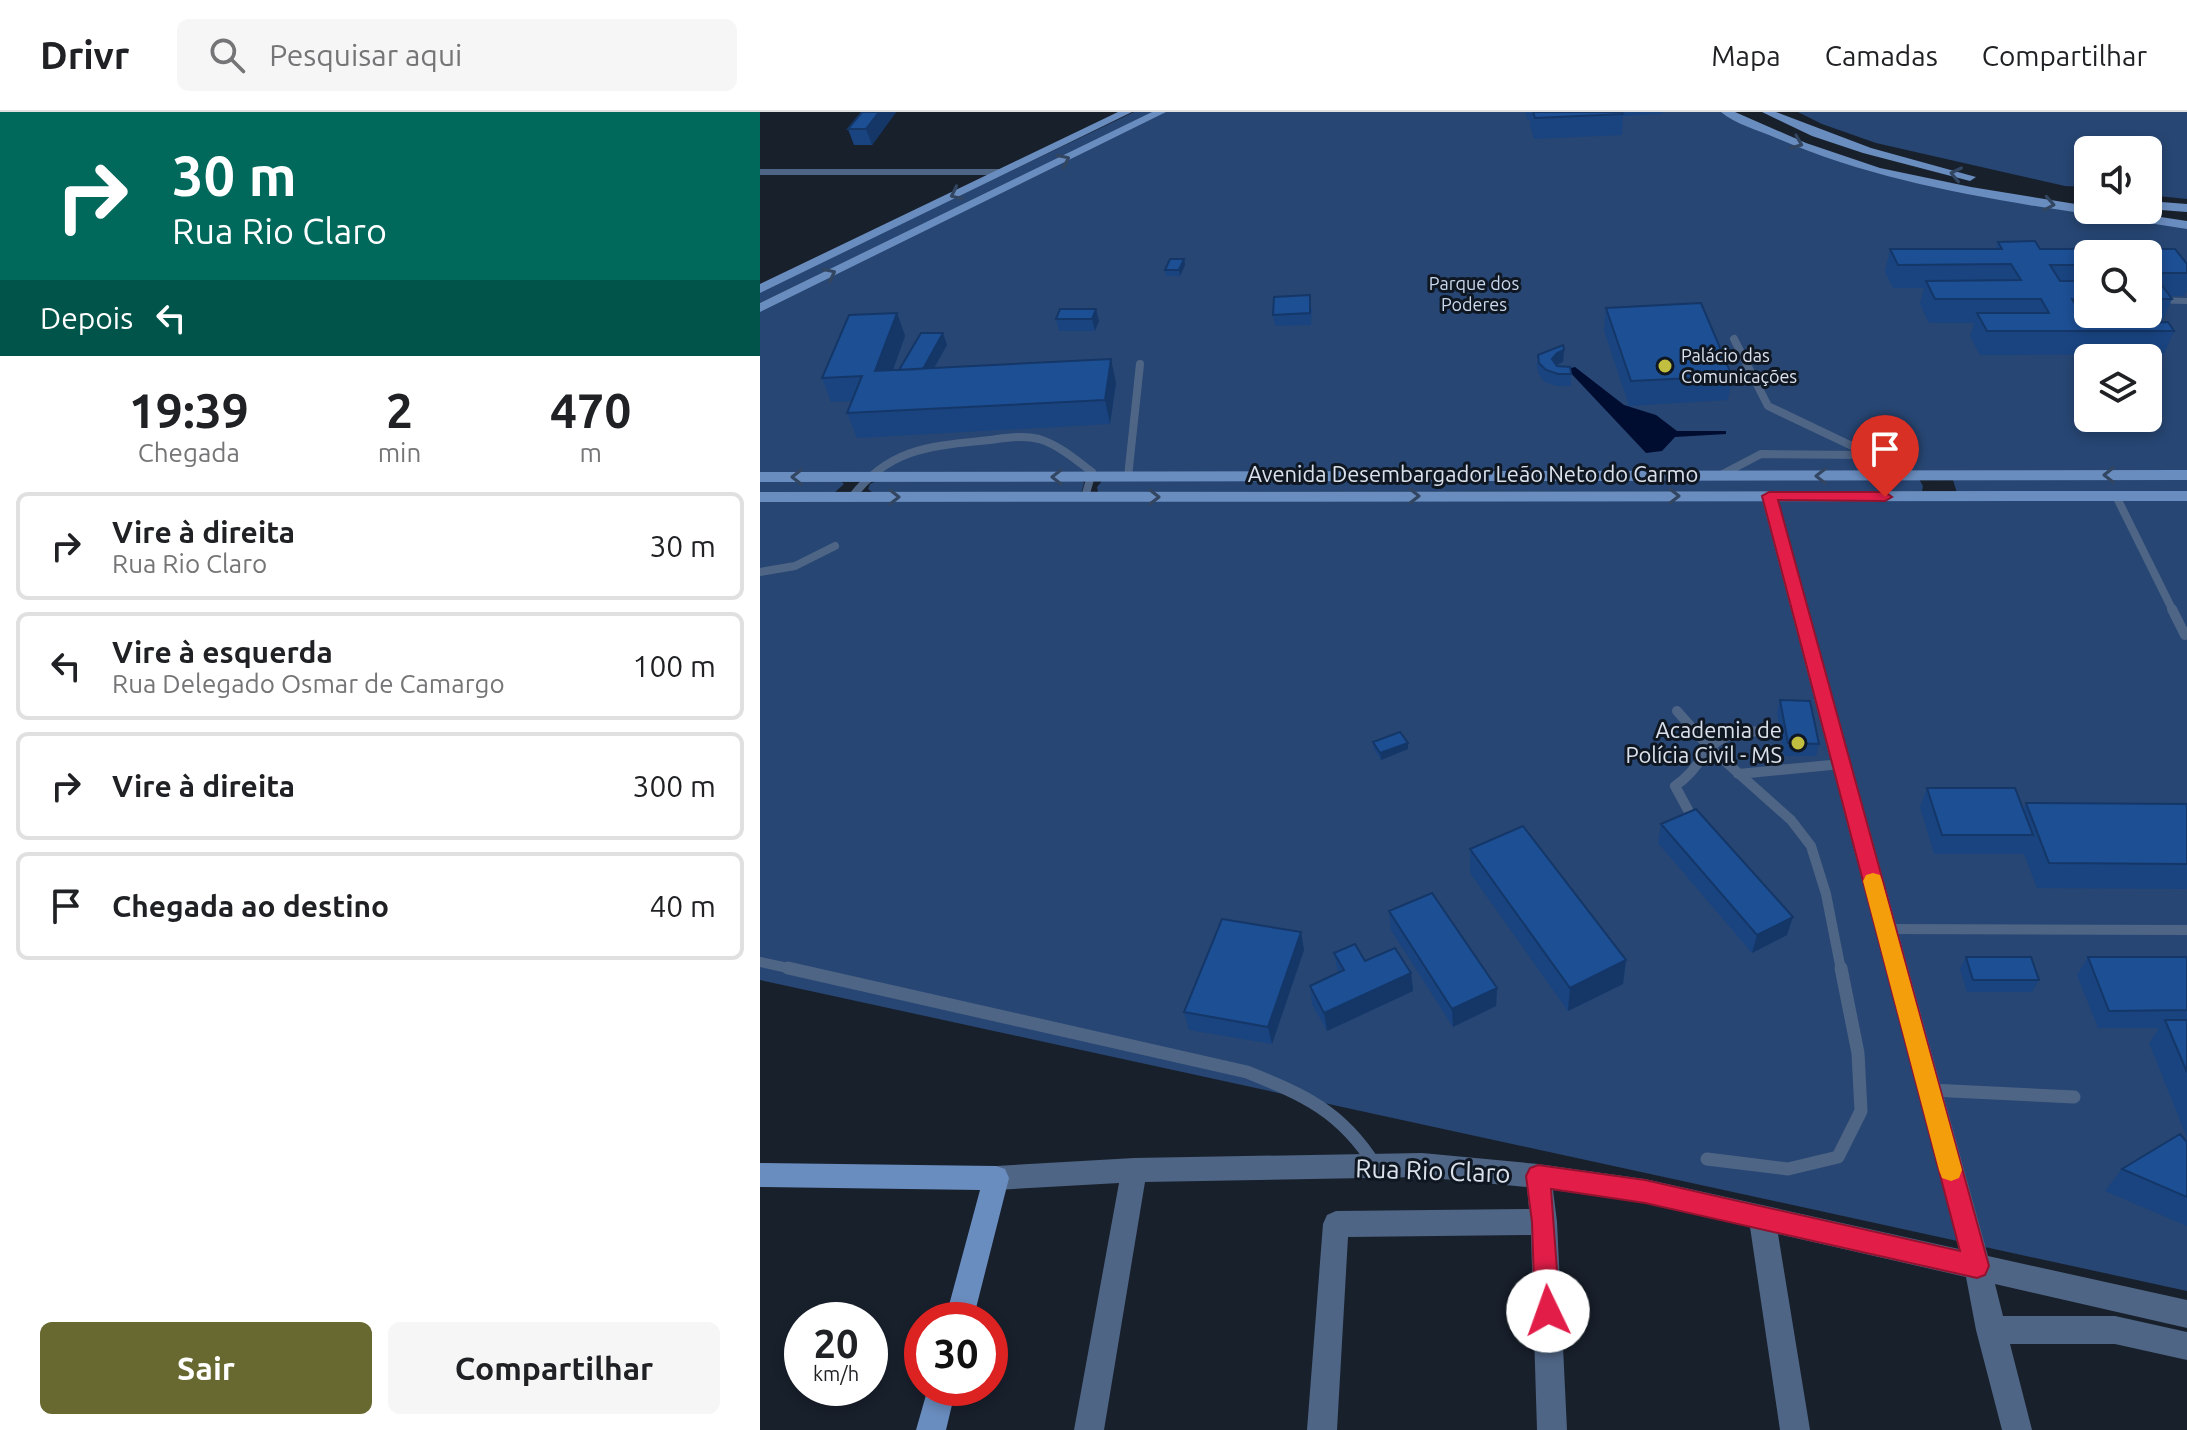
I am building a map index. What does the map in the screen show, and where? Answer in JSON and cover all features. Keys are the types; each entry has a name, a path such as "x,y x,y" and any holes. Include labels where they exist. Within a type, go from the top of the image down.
{"main road":[{"path":"760,289 1127,112"},
{"path":"760,308 1161,112"},
{"path":"1726,112 1802,145 1877,171 1971,191 2074,206"},
{"path":"1767,112 1842,142 1918,166 2074,194"},
{"path":"2162,206 2187,208"},
{"path":"2162,221 2185,226"},
{"name":"Avenida Desembargador Leão Neto do Carmo","path":"760,477 2187,475"},
{"path":"1933,476 1943,497"},
{"name":"Avenida Desembargador Leão Neto do Carmo","path":"760,497 2187,496"},
{"name":"Rua Rio Claro","path":"760,1175 996,1178"},
{"path":"964,1302 996,1178"},
{"path":"931,1430 937,1406"}],"street":[{"path":"760,172 1001,172"},
{"path":"1769,496 1827,729 1841,764 1886,929 1977,1266 1990,1330 2017,1430"},
{"name":"Rua Rio Claro","path":"996,1178 1134,1170 1422,1165 1538,1176 1645,1191 2187,1314"},
{"path":"1089,1430 1134,1170"},
{"path":"1538,1176 1544,1222 1552,1430"},
{"path":"1762,1218 1795,1430"},
{"path":"1322,1430 1336,1224 1544,1222"},
{"path":"1990,1330 2115,1330 2187,1346"}],"lane":[{"path":"2162,300 2187,301"},
{"path":"1734,339 1768,406 1915,476"},
{"path":"1128,477 1140,364"},
{"path":"852,497 864,477 922,447 944,442 1013,438 1044,440 1092,472 1085,497"},
{"path":"1719,476 1761,454 1871,455"},
{"path":"2116,496 2185,635"},
{"path":"760,572 795,566 835,546"},
{"path":"1677,711 1709,747 1791,820 1811,846 1826,894 1858,1053 1861,1111 1838,1157 1788,1169 1707,1159"},
{"path":"1688,810 1675,786 1698,771 1709,747 1729,735 1780,730"},
{"path":"1738,774 1841,764"},
{"path":"1886,929 2187,930"},
{"path":"760,962 1247,1072 1316,1100 1361,1139 1376,1166"},
{"path":"1929,1090 2074,1097"}],"green space":[{"path":"1134,112 1155,112 760,303 760,291"},
{"name":"Parque dos Poderes","path":"1161,112 1726,112 1802,145 1926,182 2074,206 2074,224 2162,224 2162,221 2187,225 2187,475 760,477 760,308"},
{"path":"1798,112 2187,112 2187,199 2162,196 2162,136 2074,136 2074,186 1876,143"},
{"path":"1081,479 1084,483 1082,491 1077,494 872,492 868,489 870,484 879,480"},
{"path":"1919,479 1922,491 1098,492 1097,487 1102,481"},
{"path":"1953,480 2187,480 2187,493 1957,493"},
{"path":"841,481 844,484 834,493 760,493 760,482"},
{"path":"2187,496 2187,1291 760,980 760,497"}],"shaded area":[{"path":"1575,367 1624,405 1656,415 1677,431 1726,431 1726,434 1675,437 1662,451 1646,453 1567,369"}],"building":[{"path":"862,112 879,112 866,129 848,129"},
{"path":"1533,112 1622,112 1623,114 1535,118"},
{"path":"2035,241 2040,249 2074,249 2074,265 2050,265 2060,281 2074,281 2074,328 2162,328 2162,322 2168,322 2174,331 1987,331 1977,313 2049,313 2041,299 1935,299 1926,281 2021,280 2011,264 1898,265 1890,249 2002,249 1998,242"},
{"path":"2162,249 2175,249 2187,264 2187,273 2162,273"},
{"path":"1170,259 1184,259 1179,270 1165,270"},
{"path":"2162,285 2172,299 2162,299"},
{"path":"1310,295 1310,313 1273,315 1274,297"},
{"name":"Palácio das Comunicações","path":"1701,303 1732,376 1631,381 1606,308"},
{"path":"1060,309 1096,309 1092,319 1056,319"},
{"path":"897,313 875,371 1111,359 1105,400 847,413 862,376 822,378 849,315"},
{"path":"921,333 943,333 923,369 899,370"},
{"path":"1563,345 1564,350 1552,359 1557,366 1570,367 1571,374 1546,370 1539,363 1538,355"},
{"path":"1780,700 1810,701 1819,744 1788,743"},
{"path":"1400,732 1408,743 1380,753 1373,742"},
{"path":"1927,788 2015,788 2033,835 1942,835"},
{"path":"2026,803 2187,804 2187,864 2049,863"},
{"path":"1696,809 1793,917 1757,935 1661,824"},
{"path":"1523,826 1626,960 1570,988 1470,849"},
{"path":"1432,893 1497,988 1452,1009 1389,911"},
{"path":"1222,919 1301,932 1268,1027 1184,1012"},
{"path":"1355,944 1365,961 1395,948 1411,973 1324,1013 1310,986 1344,970 1334,953"},
{"path":"1966,957 2031,957 2039,980 1973,980"},
{"path":"2088,957 2187,957 2187,1010 2109,1011"},
{"path":"2165,1020 2187,1020 2187,1072"},
{"path":"2180,1134 2187,1142 2187,1197 2122,1169"}],"slow traffic":[{"path":"1873,881 1951,1170"}],"place":[{"name":"Palácio das Comunicações","path":"1665,366"},
{"name":"Academia de Polícia Civil - MS","path":"1798,743"}],"route":[{"path":"1548,1311 1544,1222 1538,1176 1645,1191 1868,1244 1977,1266 1769,496 1885,497"}]}
